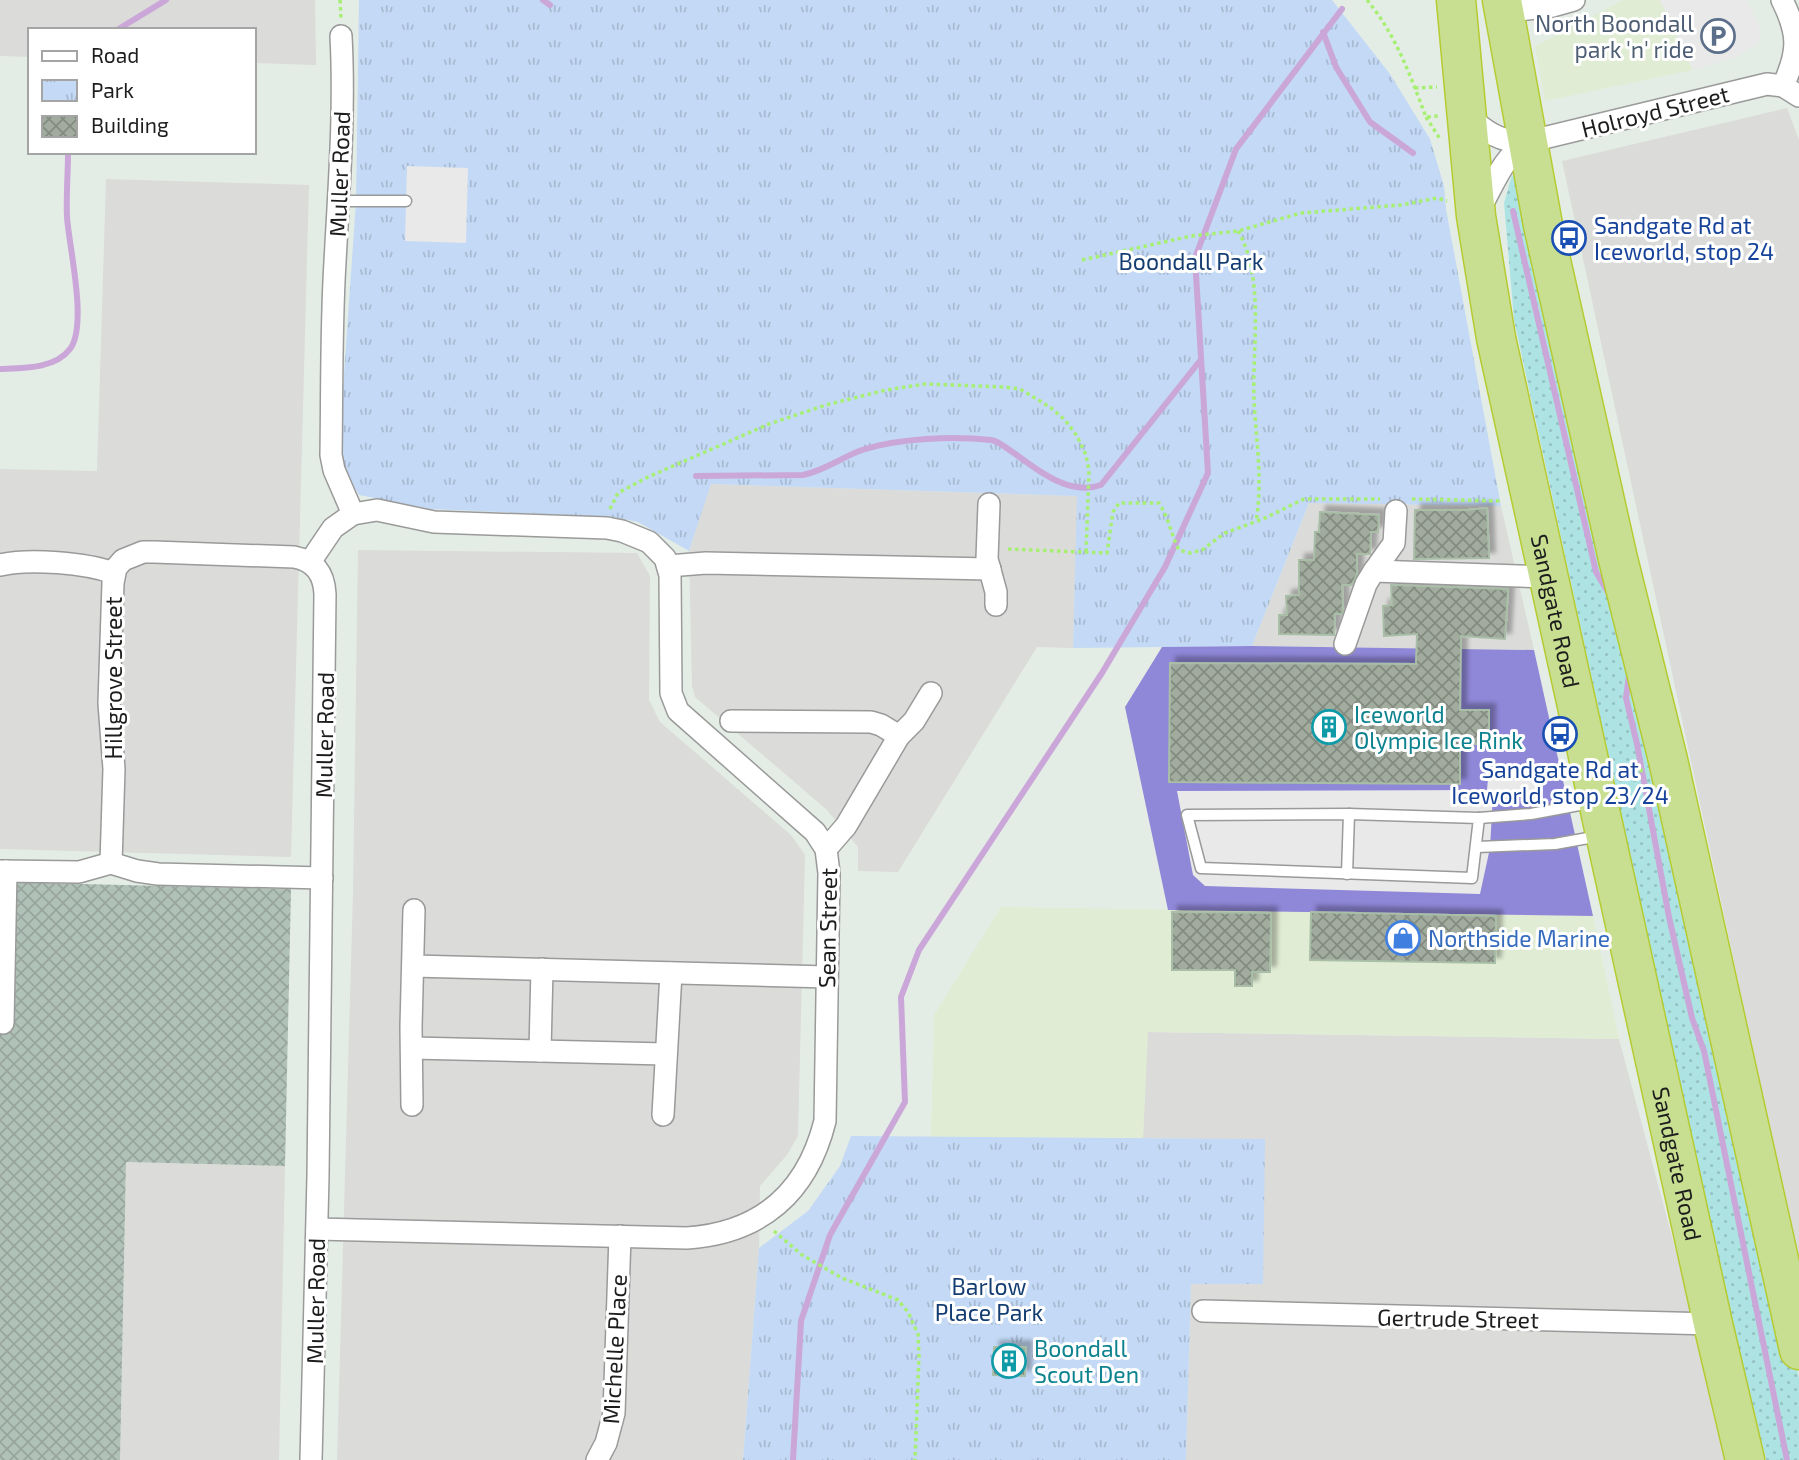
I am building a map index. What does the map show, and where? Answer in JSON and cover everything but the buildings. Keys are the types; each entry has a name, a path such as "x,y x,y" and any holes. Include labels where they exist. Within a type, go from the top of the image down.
{"highway":[{"name":"Sandgate Road","path":"1456,0 1457,115 1465,210 1496,338 1745,1460"},
{"path":"1502,6 1527,142 1566,326 1618,559 1668,760 1799,1350"}],"street":[{"path":"1502,6 1553,6 1574,0"},
{"path":"1782,0 1791,14 1797,37 1791,91"},
{"name":"Muller Road","path":"341,36 331,455 334,470 353,514"},
{"name":"Holroyd Street","path":"1527,142 1756,86 1767,84 1791,91"},
{"path":"1457,115 1500,139 1512,143 1527,142"},
{"path":"1465,210 1514,151 1527,142"},
{"path":"1345,644 1366,584 1394,543 1397,503"},
{"path":"989,504 988,559 996,592 996,606"},
{"path":"310,562 333,528 353,514 377,510 434,522 607,528 649,542 659,550 668,566 706,563 988,559"},
{"name":"Hillgrove Street","path":"111,863 114,769 109,703 114,573 123,560 143,552 154,551 294,557 310,562"},
{"name":"Muller Road","path":"310,562 320,572 325,594 317,1229 311,1460"},
{"path":"0,565 81,564 114,573"},
{"name":"Sean Street","path":"317,1229 708,1237 759,1219 792,1192 815,1156 825,1121 829,873 826,849 815,832 678,711 671,693 671,586 668,566"},
{"path":"1374,571 1547,577"},
{"path":"826,849 846,826 899,736 914,721 931,693"},
{"path":"731,720 871,723 881,725 899,736"},
{"path":"3,1023 3,871 79,872 111,863 137,872 158,874 322,878"},
{"path":"412,1105 414,910"},
{"path":"413,966 827,976"},
{"path":"540,1051 542,970"},
{"path":"663,1115 671,973"},
{"path":"412,1048 665,1054"},
{"name":"Michelle Place","path":"597,1460 606,1443 614,1413 620,1236"},
{"name":"Gertrude Street","path":"1203,1311 1713,1324"}],"lane":[{"path":"339,201 406,201"},
{"path":"1479,818 1472,877 1201,868 1187,815 1349,814 1479,818 1531,814 1601,818"},
{"path":"1347,874 1349,814"},
{"path":"1476,847 1582,841 1601,818"}],"path":[{"path":"1367,0 1403,57 1426,117 1457,115"},
{"path":"1082,260 1191,236 1238,231 1301,214 1401,205 1437,198 1465,210"},
{"path":"1238,231 1246,245 1253,284 1254,399 1261,479 1256,522"},
{"path":"607,528 610,505 618,493 769,424 886,390 925,384 1005,387 1020,389 1033,395 1065,420 1077,436 1086,455 1089,471 1086,552"},
{"path":"988,559 1086,552 1107,554 1113,512 1119,503 1159,503 1165,511 1173,538 1180,550 1190,553 1202,550 1225,533 1256,522 1304,499 1397,503 1504,501"},
{"path":"759,1219 803,1255 842,1278 898,1300 908,1312 918,1334 919,1383 915,1460"}],"shaded area":[{"path":"0,0 315,0 316,65 256,63 256,28 28,28 28,57 0,56"},
{"path":"1623,0 1660,0 1693,70 1545,101 1535,46"},
{"name":"North Boondall park 'n' ride","path":"1660,0 1747,0 1760,29 1759,43 1736,57 1693,70"},
{"path":"1787,108 1799,140 1799,1264 1562,161"},
{"path":"407,166 468,168 466,243 405,241"},
{"path":"1512,175 1520,180 1799,1378 1799,1460 1766,1460 1725,1293 1514,320 1504,203"},
{"path":"106,179 309,185 290,857 0,849 0,469 97,471"},
{"path":"710,484 1078,496 1073,648 1037,647 898,872 858,871 858,847 826,809 695,697 692,686 689,551"},
{"path":"1309,503 1501,506 1534,650 1252,646"},
{"path":"358,550 637,553 650,576 649,700 660,722 791,835 805,855 798,1136 787,1155 760,1186 759,1248 743,1460 337,1460 353,892"},
{"path":"1162,647 1534,650 1593,916 1168,910 1125,707"},
{"path":"1488,779 1541,780 1542,792 1493,794 1490,848 1480,894 1205,886 1193,875 1177,791 1487,790"},
{"path":"0,882 291,889 285,1166 126,1162 120,1460 0,1460"},
{"path":"1001,907 1593,916 1619,1039 1148,1032 1143,1138 931,1137 934,1015"},
{"path":"1147,1032 1619,1039 1732,1460 1186,1460 1191,1283 1265,1140 1143,1138"},
{"path":"126,1162 285,1166 279,1460 120,1460"}],"green space":[{"name":"Boondall Park","path":"359,0 1332,0 1390,74 1430,139 1444,186 1501,506 1309,503 1252,646 1073,648 1077,496 711,484 689,551 638,522 613,517 430,509 359,495 338,460 356,202"},
{"name":"Barlow Place Park","path":"851,1136 1265,1139 1263,1284 1191,1284 1186,1460 743,1460 759,1248 808,1211 840,1166"}],"waterway":[{"path":"120,28 166,0"},
{"path":"543,0 550,5"},
{"path":"793,1460 801,1321 830,1235 905,1102 901,997 919,950 1102,673 1165,567 1208,473 1195,258 1236,149 1342,9"},
{"path":"1323,32 1336,67 1370,122 1413,153"},
{"path":"0,369 47,364 64,356 75,338 76,285 67,217 68,154"},
{"path":"1513,211 1596,572 1609,594"},
{"path":"696,476 803,475 877,446 926,439 960,438 997,442 1055,480 1089,488 1101,485 1199,362"},
{"path":"1629,675 1626,698 1669,917 1692,1018 1704,1051 1787,1460"}],"place":[{"name":"North Boondall park 'n' ride","path":"1718,36"},
{"name":"Sandgate Rd at Iceworld, stop 24","path":"1569,238"},
{"name":"Iceworld Olympic Ice Rink","path":"1329,727"},
{"name":"Sandgate Rd at Iceworld, stop 23/24","path":"1560,734"},
{"name":"Northside Marine","path":"1403,938"},
{"name":"Boondall Scout Den","path":"1009,1361"}]}
